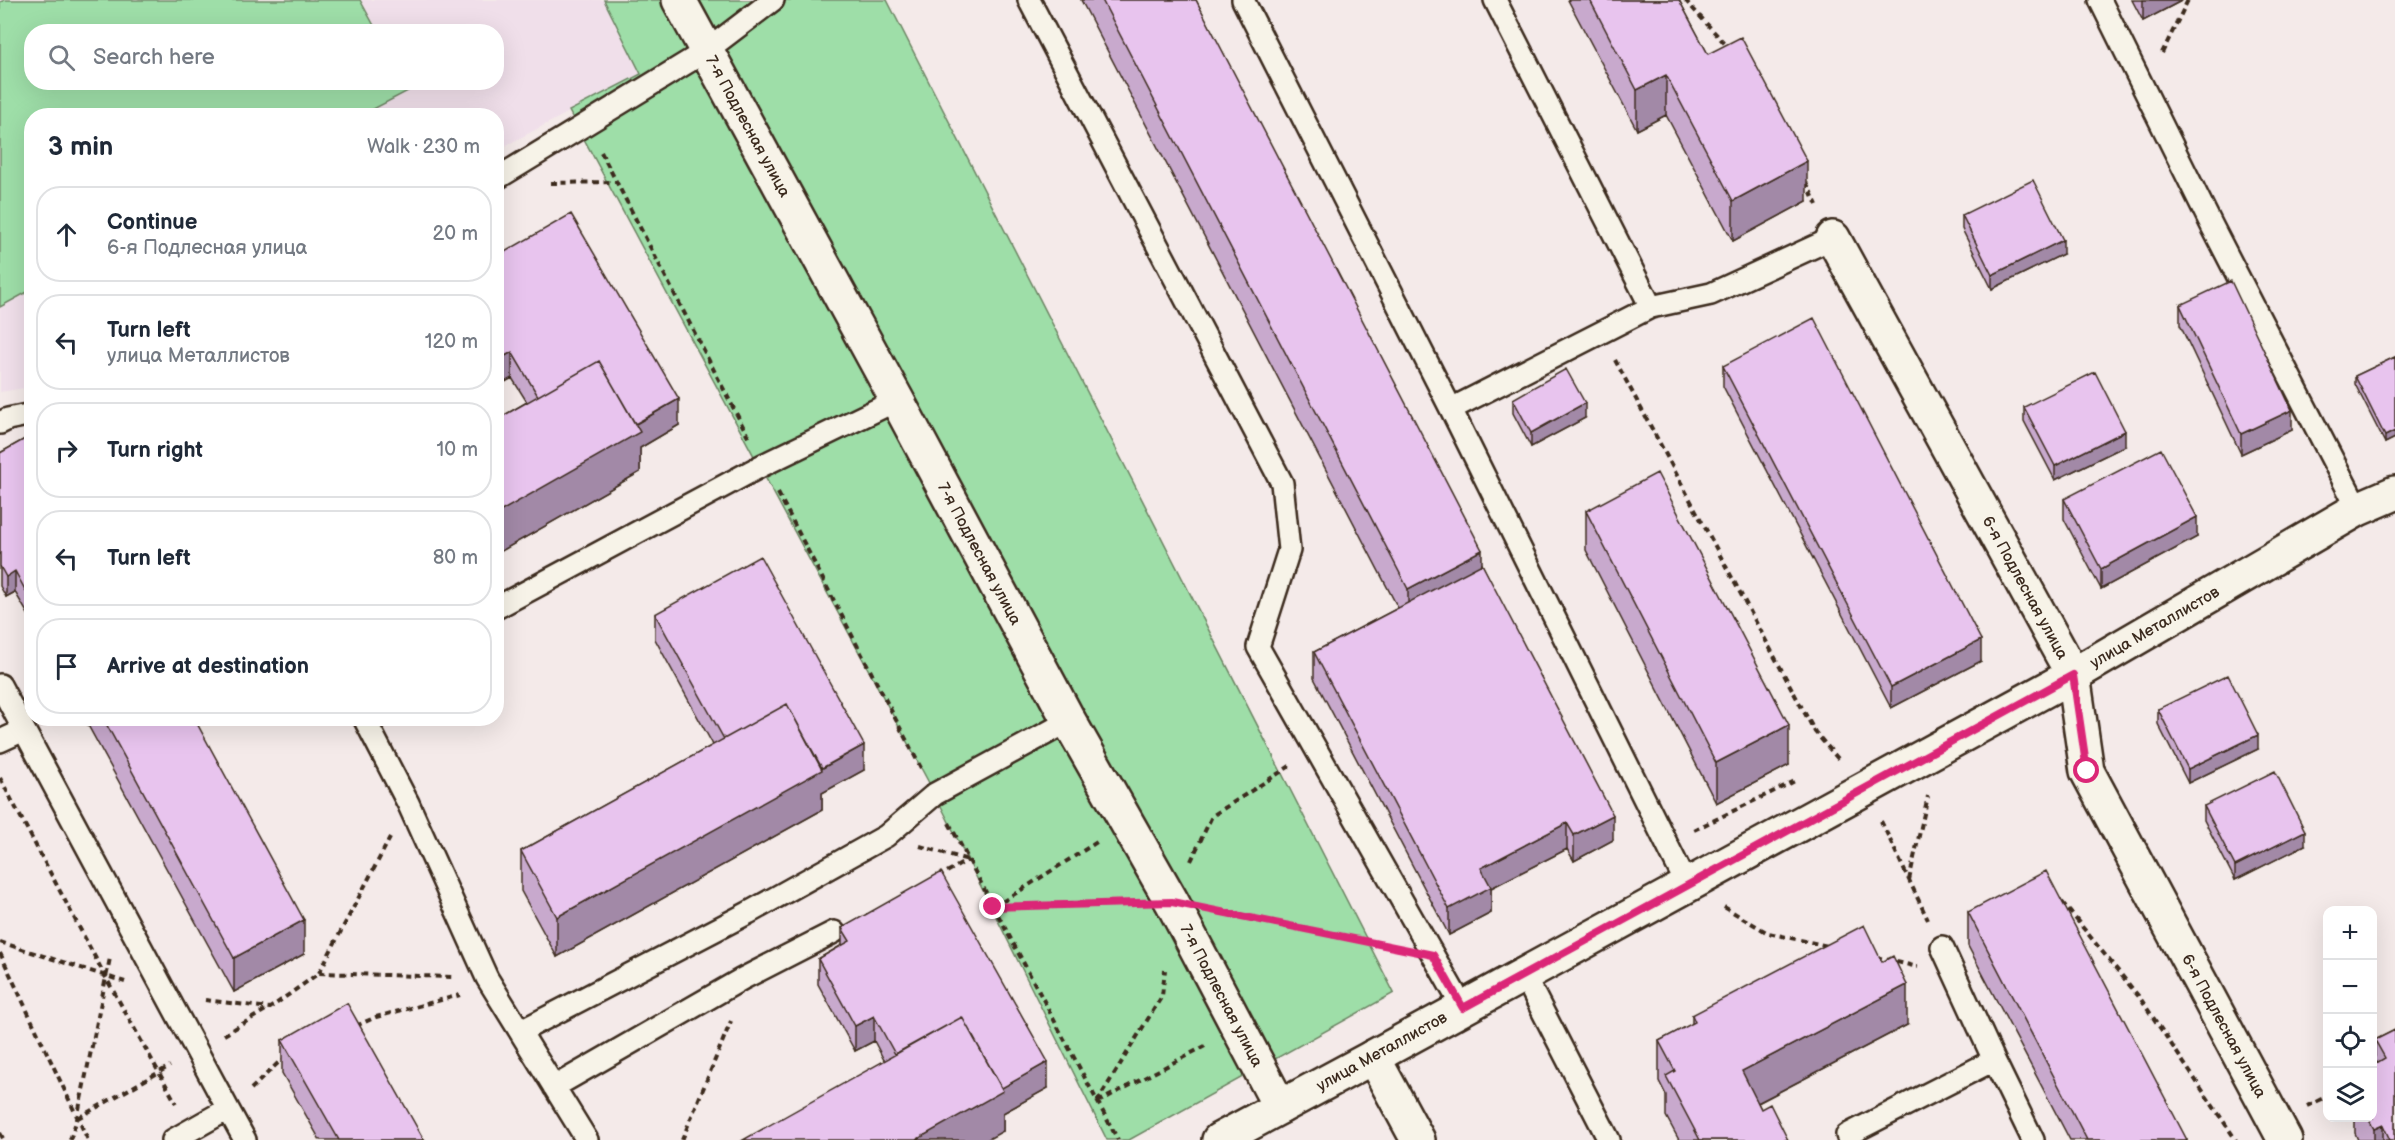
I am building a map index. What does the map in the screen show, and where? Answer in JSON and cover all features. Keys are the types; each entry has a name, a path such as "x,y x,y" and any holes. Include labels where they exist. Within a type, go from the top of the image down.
{"street":[{"name":"7-я Подлесная улица","path":"679,0 1069,721 1172,902 1280,1107"},
{"name":"6-я Подлесная улица","path":"1833,237 2073,675 2087,771 2285,1140"},
{"name":"улица Металлистов","path":"1219,1140 2073,675 2358,509 2395,494"},
{"path":"1373,1057 1418,1140"}],"lane":[{"path":"504,174 706,51 773,0"},
{"path":"1029,0 1282,483 1289,550 1258,647 1463,1008"},
{"path":"1243,0 1451,409 1687,885"},
{"path":"1495,0 1651,307"},
{"path":"2100,0 2212,226 2358,509"},
{"path":"1451,409 1651,307 1711,294 1833,237"},
{"path":"504,604 763,465 897,400"},
{"path":"0,423 24,416"},
{"path":"0,685 245,1140"},
{"path":"521,1031 748,914 886,836 935,794 1069,721"},
{"path":"368,726 408,803 490,982 587,1140"},
{"path":"0,741 24,730"},
{"path":"554,1087 742,979 834,932"},
{"path":"1941,947 2033,1140"},
{"path":"1524,975 1609,1140"},
{"path":"1849,1140 1847,1135 1994,1060"},
{"path":"182,1135 228,1110"}],"path":[{"path":"1685,0 1733,53"},
{"path":"2145,89 2188,0"},
{"path":"587,125 968,860 1118,1140"},
{"path":"1802,174 1833,237"},
{"path":"540,183 617,182"},
{"path":"1600,333 1815,732 1865,789 1941,947"},
{"path":"1909,880 1938,749"},
{"path":"1172,902 1212,816 1316,750"},
{"path":"1828,765 1839,760"},
{"path":"0,778 105,976 182,1135"},
{"path":"1667,843 1796,781"},
{"path":"0,942 167,996 270,1008 319,973 408,803"},
{"path":"993,907 1128,823"},
{"path":"886,836 968,860"},
{"path":"937,877 968,860"},
{"path":"1687,885 1768,933 1838,949"},
{"path":"2060,899 2140,998 2236,1140"},
{"path":"993,907 1172,902 1433,955"},
{"path":"70,1140 77,1119 105,976 123,914"},
{"path":"0,953 88,1140"},
{"path":"1873,957 1954,975"},
{"path":"1097,1103 1162,996 1166,961"},
{"path":"319,973 490,982"},
{"path":"347,1031 376,1017 490,982"},
{"path":"1097,1103 1239,1029"},
{"path":"228,1110 278,1063 288,1059"},
{"path":"0,1133 4,1140"}],"shaded area":[{"path":"0,0 604,0 641,74 504,146 504,108 24,108 24,388 0,392"}],"green space":[{"path":"5,0 360,0 373,24 24,24 24,90 408,91 375,108 24,108 24,294 0,307 0,2"},
{"path":"604,0 887,0 1394,993 1129,1140 1107,1140 935,794 569,111 641,74"}],"building":[{"path":"1102,0 1196,0 1482,550 1408,589"},
{"path":"1590,0 1679,0 1708,54 1741,37 1807,161 1733,201 1666,75 1637,90"},
{"path":"2033,180 2063,240 1992,275 1962,215"},
{"path":"571,214 679,399 635,424 599,361 538,396 512,352 504,356 504,252"},
{"path":"2231,281 2292,410 2241,434 2180,305"},
{"path":"1814,318 1981,640 1891,687 1723,366"},
{"path":"2395,357 2395,431 2385,436 2355,376"},
{"path":"599,361 640,432 504,509 504,415"},
{"path":"1566,369 1585,403 1531,433 1513,399"},
{"path":"2095,372 2125,431 2055,466 2024,407"},
{"path":"24,440 24,588 15,571 6,577 0,566 0,453"},
{"path":"2161,449 2197,517 2101,569 2064,499"},
{"path":"1657,473 1789,725 1716,763 1586,511"},
{"path":"760,556 864,745 822,768 787,704 724,739 655,614"},
{"path":"1482,564 1613,815 1574,835 1567,823 1481,868 1491,887 1449,909 1314,652"},
{"path":"2228,675 2258,735 2188,769 2158,709"},
{"path":"787,704 822,770 557,917 521,851"},
{"path":"107,726 198,726 304,920 234,958"},
{"path":"2275,771 2305,831 2235,866 2204,806"},
{"path":"2046,871 2187,1140 2087,1140 1968,912"},
{"path":"941,872 1048,1062 1002,1088 962,1017 895,1054 874,1016 855,1026 818,959 850,941 842,928"},
{"path":"1864,925 1882,962 1893,956 1907,985 1742,1071 1761,1109 1770,1104 1788,1140 1700,1140 1666,1076 1675,1071 1659,1041 1695,1022 1692,1015"},
{"path":"347,1003 424,1140 339,1140 282,1040"},
{"path":"962,1017 1003,1091 916,1140 743,1140"},
{"path":"2395,1030 2395,1140 2390,1140 2383,1125 2374,1129 2370,1122 2377,1122 2377,1063 2385,1058 2377,1039"}],"route":[{"path":"993,907 1172,902 1433,955 1463,1008 2073,675 2087,771"}]}
